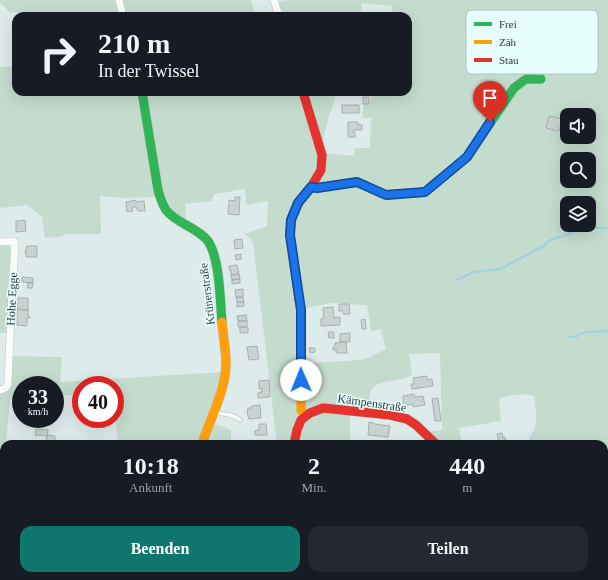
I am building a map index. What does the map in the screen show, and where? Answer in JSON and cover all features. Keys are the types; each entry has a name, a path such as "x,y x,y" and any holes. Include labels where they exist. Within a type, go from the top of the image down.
{"street":[{"path":"119,0 122,12"},
{"path":"274,0 278,12"},
{"path":"311,187 317,188 357,182 386,195 425,192 467,157 514,88 526,79 540,79"},
{"name":"Krünerstraße","path":"143,96 158,190 162,204 172,216 205,239 209,244 215,260 219,281 226,363 223,384 203,440"},
{"path":"295,440 297,427 305,415 301,410 301,310 290,235 291,220 298,203 311,187 321,170 322,155 304,96"},
{"name":"Hohe Egge","path":"0,242 14,241 15,245 8,383 6,388 0,390"},
{"name":"Kämpenstraße","path":"305,415 323,408 402,417 416,425 432,440"}],"lane":[{"path":"540,74 540,79"},
{"path":"214,411 222,414 233,415 240,420"}],"path":[{"path":"589,0 592,4 600,5 604,0"}],"green space":[{"path":"0,0 116,0 119,12 9,12 2,4 0,4"},
{"path":"121,0 251,0 254,12 124,12"},
{"path":"286,0 608,0 608,440 529,440 529,437 535,428 536,423 534,396 517,395 501,398 499,404 501,421 459,428 461,440 436,440 429,432 442,430 440,353 409,354 412,374 403,379 385,382 375,386 370,394 372,411 350,413 350,440 277,440 253,242 245,234 267,226 268,201 246,205 245,189 214,194 212,201 185,204 186,219 179,219 163,201 146,96 303,96 324,153 354,156 355,148 370,148 371,118 362,118 364,102 371,102 372,96 412,96 412,12 391,12 392,6 362,3 361,12 279,12 276,2","holes":["331,303 367,305 371,331 381,329 386,349 360,360 299,364 300,309"]},
{"path":"12,66 12,96 141,96 156,197 126,198 100,196 101,234 67,234 60,237 45,238 42,217 27,205 0,208 0,67"},
{"path":"305,96 336,96 326,127 322,149"},
{"path":"7,242 13,255 9,333 0,333 0,243"},
{"path":"11,356 62,357 60,376 12,376 12,399 10,399 6,440 0,440 0,391 4,390"},
{"path":"223,372 201,440 118,440 117,428 124,428 124,378"},
{"path":"72,381 72,395 64,395 64,382"},
{"path":"212,423 231,430 231,440 206,440"}],"building":[{"path":"363,97 369,97 369,104 363,104"},
{"path":"342,105 359,105 359,113 342,113"},
{"path":"549,116 560,119 559,131 546,128"},
{"path":"348,122 358,122 358,125 362,125 362,130 353,130 353,132 355,132 355,137 348,137"},
{"path":"235,197 240,197 239,215 228,214 229,200 235,201"},
{"path":"136,200 136,202 144,201 145,211 138,211 136,207 132,207 133,211 127,212 126,202"},
{"path":"25,220 26,231 16,232 16,221"},
{"path":"242,239 243,248 235,249 234,240"},
{"path":"27,246 37,246 37,257 26,257 25,253"},
{"path":"241,254 241,259 236,260 235,255"},
{"path":"237,265 239,274 231,275 229,266"},
{"path":"239,274 240,279 232,280 231,275"},
{"path":"22,277 33,278 33,283 22,282"},
{"path":"240,279 240,283 232,284 232,280"},
{"path":"28,283 33,283 32,288 27,288"},
{"path":"243,289 243,297 236,297 235,290"},
{"path":"236,297 243,297 244,302 237,302"},
{"path":"18,298 28,298 28,310 16,309"},
{"path":"237,302 244,302 244,306 237,307"},
{"path":"339,304 349,304 350,314 343,314 343,311 339,311"},
{"path":"333,307 334,318 340,317 340,325 321,326 321,319 324,318 323,308"},
{"path":"16,309 28,310 28,316 30,318 27,318 27,326 17,325"},
{"path":"246,315 247,321 238,321 237,316"},
{"path":"365,319 366,329 362,329 361,320"},
{"path":"238,321 247,321 247,327 238,327"},
{"path":"240,327 248,327 248,333 240,333"},
{"path":"328,332 334,332 334,338 329,338"},
{"path":"350,333 350,342 340,342 340,334"},
{"path":"346,342 347,353 336,353 336,349 333,350 335,343"},
{"path":"257,346 259,359 249,360 247,347"},
{"path":"309,348 315,348 315,352 310,353"},
{"path":"427,376 427,380 432,379 433,386 412,389 411,384 414,384 413,378"},
{"path":"269,380 270,397 258,398 258,393 262,392 262,388 259,389 259,381"},
{"path":"414,394 415,397 423,396 425,405 413,407 413,404 404,406 403,396"},
{"path":"438,398 441,421 435,421 432,399"},
{"path":"260,405 261,418 249,419 247,413 248,408"},
{"path":"369,422 390,426 388,437 368,435"},
{"path":"259,424 266,424 267,435 255,435 255,431 259,430"},
{"path":"36,429 48,430 47,436 35,435"},
{"path":"502,433 503,438 505,437 505,440 498,440 497,434"},
{"path":"47,435 55,436 55,440 46,440"}],"waterway":[{"path":"457,280 474,272 500,269 542,247 550,240 577,230 608,228"},
{"path":"569,337 576,337 587,332 608,331"}],"traffic: fast":[{"path":"311,187 317,188 357,182 386,195 425,192 467,157 514,88 526,79 541,79"},
{"path":"143,96 160,198 166,210 171,215 198,232 208,241 215,258 219,280 222,322"}],"traffic: slow":[{"path":"299,299 301,310 301,410 305,415"},
{"path":"204,440 221,394 225,373 226,358 222,322"}],"traffic: jam":[{"path":"299,299 290,235 291,220 298,203 311,187 321,170 322,155 304,96"},
{"path":"295,440 301,420 310,413 323,408 390,415 407,419 416,425 432,440"}],"route":[{"path":"301,380 301,310 290,235 291,220 298,203 311,187 317,188 357,182 386,195 425,192 467,157 490,122"}]}
